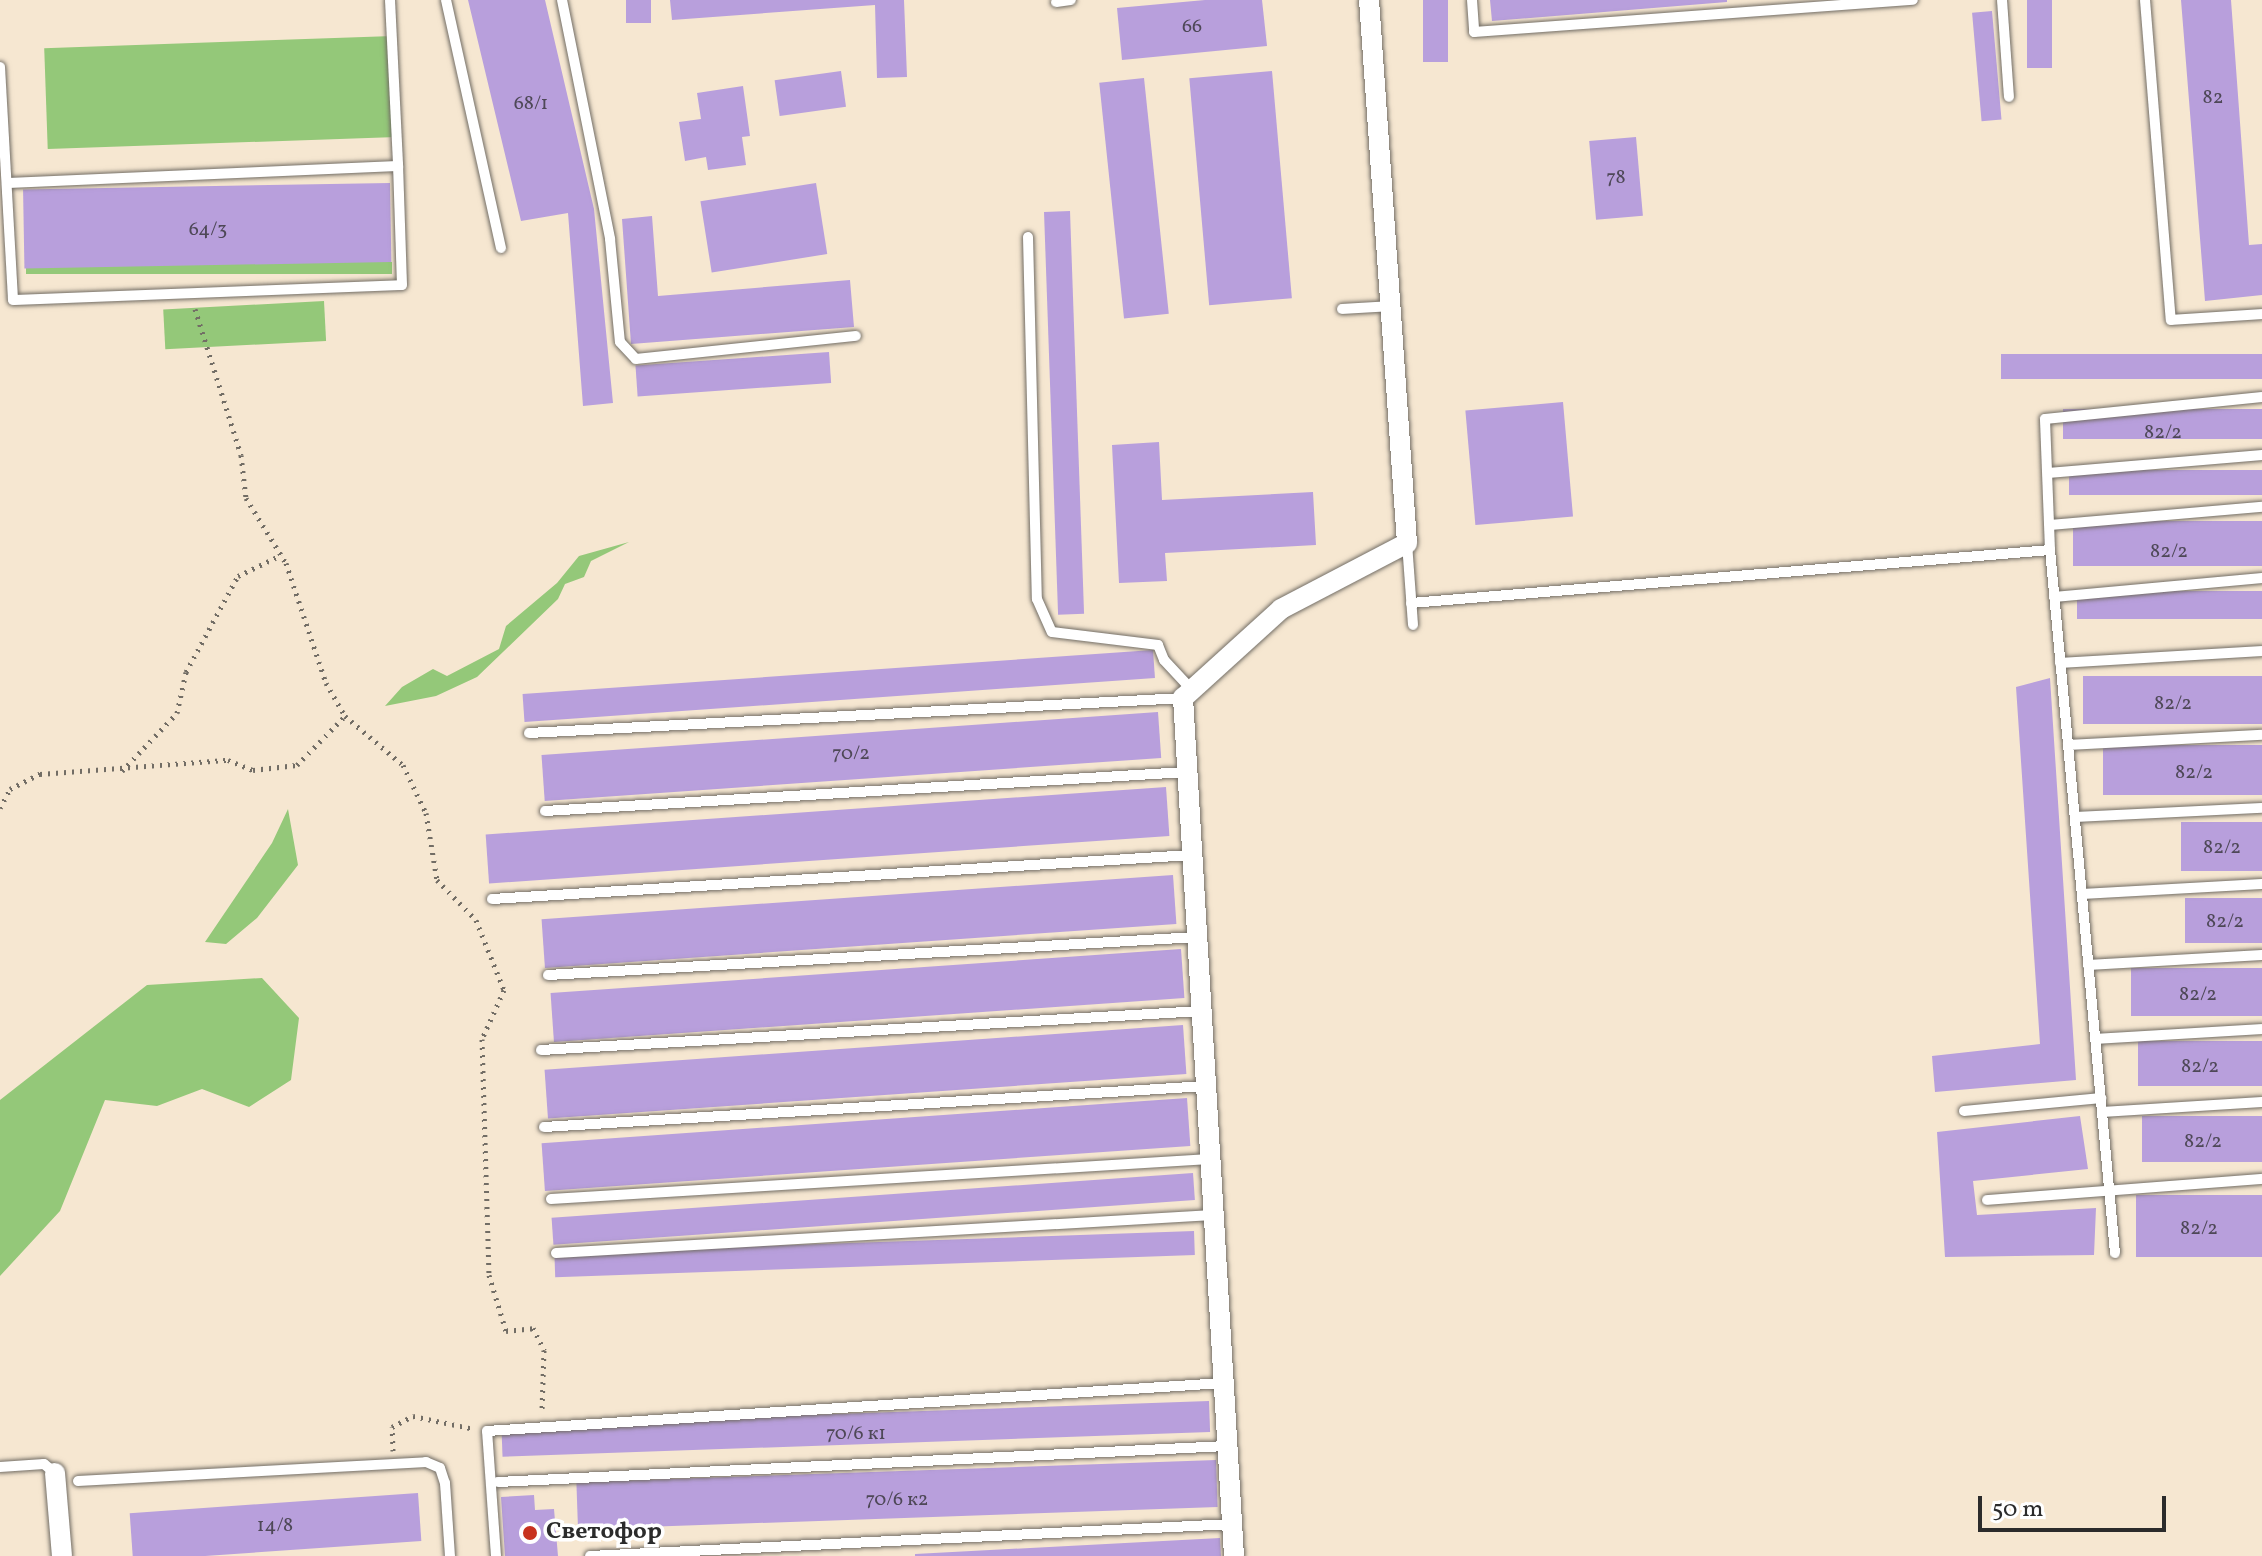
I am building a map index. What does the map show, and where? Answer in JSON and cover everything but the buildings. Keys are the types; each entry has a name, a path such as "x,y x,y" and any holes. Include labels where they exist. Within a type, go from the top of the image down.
{"street":[{"path":"1234,1556 1187,772 1187,694 1281,609 1407,543 1395,306 1369,0"},
{"path":"55,1473 62,1556"}],"lane":[{"path":"0,67 13,300 402,285 390,0"},
{"path":"446,0 501,248"},
{"path":"562,0 610,239 620,342 636,359 856,336"},
{"path":"1056,2 1071,0"},
{"path":"1472,0 1474,32 1913,0"},
{"path":"2002,0 2009,97"},
{"path":"2145,0 2171,320 2262,314"},
{"path":"7,183 398,166"},
{"path":"1028,237 1037,599 1052,632 1158,645 1164,660 1187,694"},
{"path":"1342,309 1395,306"},
{"path":"2115,1253 2050,550 2045,419 2262,397"},
{"path":"2048,473 2262,455"},
{"path":"2050,525 2262,507"},
{"path":"1407,543 1413,625"},
{"path":"1411,603 2050,550"},
{"path":"2054,597 2262,578"},
{"path":"2060,663 2262,651"},
{"path":"529,733 1187,694"},
{"path":"2068,745 2262,735"},
{"path":"545,811 1187,772"},
{"path":"2075,817 2262,808"},
{"path":"492,899 1192,855"},
{"path":"2082,894 2262,884"},
{"path":"548,975 1197,937"},
{"path":"2088,965 2262,955"},
{"path":"541,1050 1201,1011"},
{"path":"2095,1039 2262,1029"},
{"path":"544,1127 1206,1086"},
{"path":"1964,1111 2101,1098"},
{"path":"2102,1112 2262,1102"},
{"path":"551,1199 1210,1159"},
{"path":"1987,1200 2109,1188 2262,1179"},
{"path":"556,1253 1213,1215"},
{"path":"496,1556 487,1431 1223,1383"},
{"path":"498,1482 1227,1446"},
{"path":"78,1481 426,1462 440,1468 450,1556"},
{"path":"0,1467 44,1464 55,1473"},
{"path":"590,1556 1232,1524"}],"path":[{"path":"190,293 241,455 246,498 281,555 326,683 345,716 403,765 426,813 437,880 476,920 504,990 482,1039 489,1275 506,1331 533,1328 544,1350 538,1428"},
{"path":"122,771 177,713 186,672 238,576 281,555"},
{"path":"0,808 10,789 40,774 122,771 228,760 253,770 297,765 345,716"},
{"path":"394,1463 392,1427 399,1420 413,1416 487,1431"}],"green space":[{"path":"393,36 397,137 48,149 44,48"},
{"path":"26,262 392,262 392,274 26,274"},
{"path":"324,301 326,341 165,349 163,309"},
{"path":"629,542 591,561 584,577 565,584 558,599 477,677 436,696 385,706 402,687 433,669 447,676 499,649 506,626 557,583 579,556"},
{"path":"288,809 298,865 257,918 226,944 205,942 272,843"},
{"path":"262,978 299,1018 291,1080 249,1107 202,1089 157,1106 105,1100 60,1211 0,1276 0,1100 147,985"}],"place":[{"name":"Светофор","path":"530,1533"}]}
